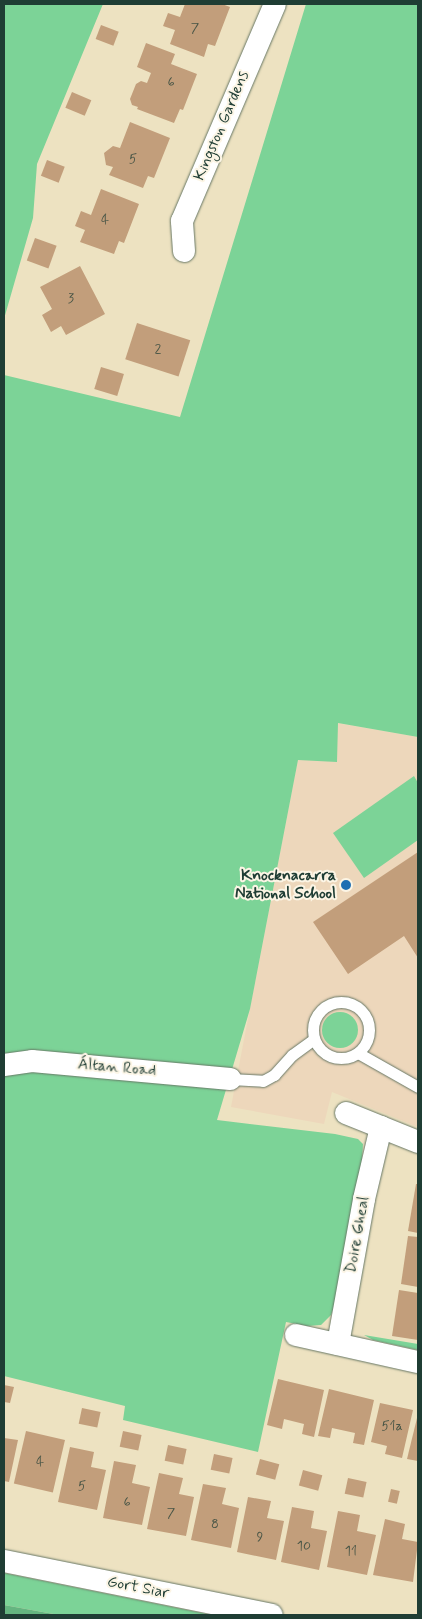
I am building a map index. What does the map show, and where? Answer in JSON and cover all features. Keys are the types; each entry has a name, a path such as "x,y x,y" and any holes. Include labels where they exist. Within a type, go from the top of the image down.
{"street":[{"name":"Kingston Gardens","path":"184,251 182,221 275,4"},
{"name":"Áltan Road","path":"4,1065 32,1061 230,1078"},
{"path":"346,1113 418,1142"},
{"name":"Doire Gheal","path":"338,1344 380,1127"},
{"path":"296,1335 418,1362"},
{"name":"Gort Siar","path":"4,1561 272,1615"}],"lane":[{"path":"340,1001 349,1002 363,1013 369,1029 364,1046 358,1052 350,1057 332,1057 324,1053 314,1039 313,1022 323,1007 340,1001"},
{"path":"230,1078 263,1081 274,1075 292,1055 314,1039"},
{"path":"358,1052 418,1087"}],"shaded area":[{"name":"Knocknacarra National School","path":"337,723 418,737 418,1127 332,1092 324,1124 231,1107 298,760"}],"green space":[{"path":"4,4 103,4 37,164 33,218 4,319"},
{"path":"306,4 418,4 418,737 338,723 337,762 298,760 250,1009 217,1120 335,1134 358,1139 363,1144 362,1160 337,1299 331,1315 321,1325 307,1326 286,1322 258,1452 123,1420 125,1406 4,1376 4,375 180,417"},
{"path":"414,776 418,783 418,840 364,878 333,833"},
{"path":"340,1012 347,1013 353,1017 357,1023 357,1037 353,1043 347,1047 340,1048 333,1047 327,1043 323,1037 322,1030 323,1023 327,1017 333,1013"},
{"path":"364,1335 418,1344 418,1350 373,1340"},
{"path":"4,1573 212,1615 59,1615 4,1605"},
{"path":"4,1605 59,1615 4,1615"}],"building":[{"path":"185,4 222,4 230,7 215,46 208,44 204,57 170,44 175,30 163,26 168,13 180,17"},
{"path":"101,25 119,32 113,46 96,39"},
{"path":"146,43 175,54 171,64 197,74 183,110 180,109 174,123 137,109 138,107 132,105 130,99 136,84 141,81 147,83 151,73 137,67"},
{"path":"72,92 91,100 85,116 65,108"},
{"path":"130,122 170,138 154,178 148,176 143,188 109,175 113,167 106,165 104,153 113,146 120,148"},
{"path":"47,160 65,167 59,183 41,176"},
{"path":"101,189 139,204 124,243 119,241 114,254 80,242 85,230 75,226 81,211 91,215"},
{"path":"35,238 57,246 48,268 27,261"},
{"path":"80,266 105,314 66,335 61,326 51,332 42,315 52,309 40,287"},
{"path":"137,323 190,340 179,376 125,359"},
{"path":"101,367 124,374 117,396 94,389"},
{"path":"418,852 418,958 404,936 348,974 313,922"},
{"path":"416,1184 418,1184 418,1233 408,1231"},
{"path":"408,1236 418,1237 418,1287 401,1284"},
{"path":"399,1290 418,1293 418,1340 392,1336"},
{"path":"278,1379 324,1390 314,1437 302,1434 304,1424 284,1419 282,1429 267,1425"},
{"path":"4,1385 14,1387 10,1403 4,1402"},
{"path":"329,1389 374,1400 364,1445 353,1443 355,1433 332,1428 330,1438 318,1436"},
{"path":"380,1403 413,1410 402,1458 385,1454 387,1446 371,1442"},
{"path":"82,1408 101,1412 97,1428 79,1424"},
{"path":"418,1414 418,1461 407,1459"},
{"path":"26,1431 65,1440 53,1493 14,1484"},
{"path":"123,1431 142,1435 138,1451 120,1447"},
{"path":"4,1438 18,1440 9,1482 4,1481"},
{"path":"168,1445 187,1449 183,1465 165,1461"},
{"path":"70,1447 94,1452 91,1467 106,1470 97,1510 58,1502"},
{"path":"214,1454 233,1458 229,1474 211,1470"},
{"path":"260,1459 279,1464 275,1480 256,1474"},
{"path":"114,1461 136,1465 132,1483 150,1487 142,1525 103,1518"},
{"path":"303,1470 322,1475 318,1491 299,1485"},
{"path":"159,1473 183,1478 179,1494 194,1497 186,1536 147,1529"},
{"path":"348,1478 367,1482 363,1498 345,1494"},
{"path":"203,1484 226,1488 222,1504 239,1508 231,1548 191,1540"},
{"path":"391,1489 400,1491 397,1504 388,1502"},
{"path":"248,1497 271,1501 267,1518 284,1521 276,1560 237,1552"},
{"path":"292,1507 314,1511 311,1528 327,1531 319,1570 281,1562"},
{"path":"338,1511 360,1515 357,1531 376,1535 367,1575 327,1567"},
{"path":"385,1519 405,1524 402,1539 418,1542 413,1582 373,1575"}],"place":[{"name":"Knocknacarra National School","path":"346,885"}]}
